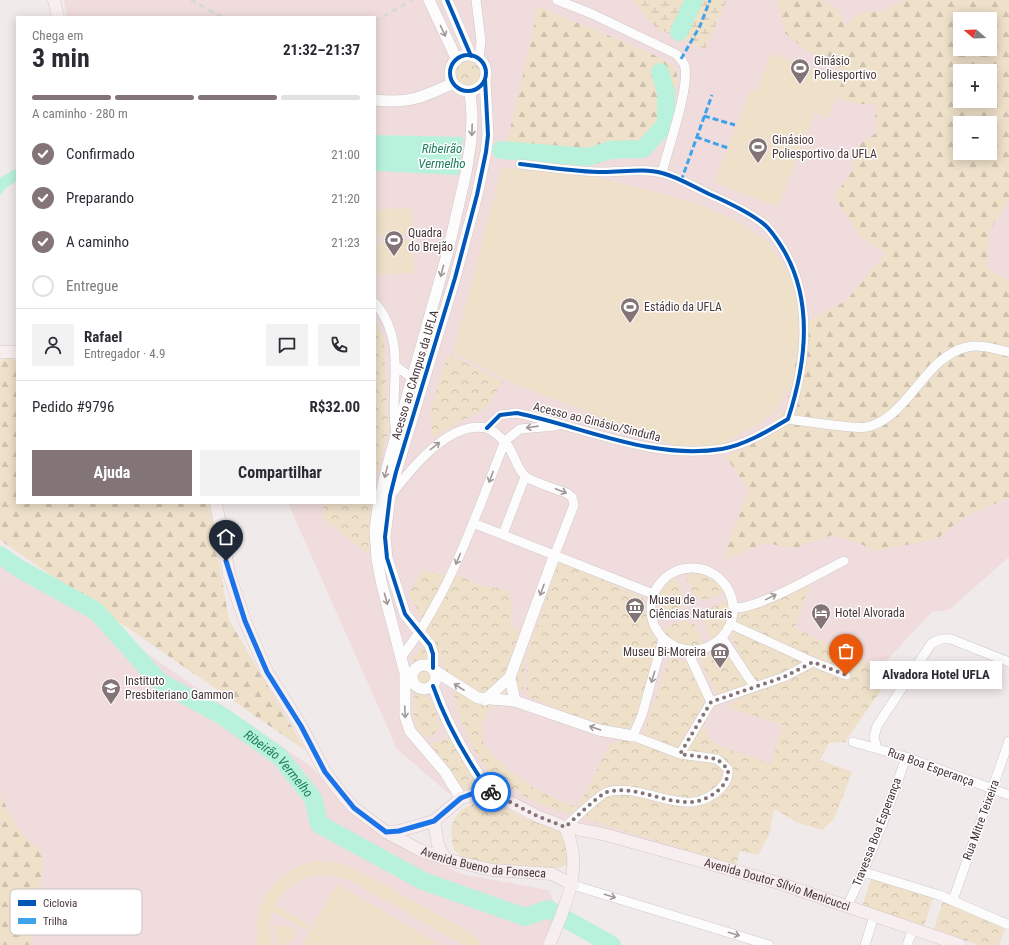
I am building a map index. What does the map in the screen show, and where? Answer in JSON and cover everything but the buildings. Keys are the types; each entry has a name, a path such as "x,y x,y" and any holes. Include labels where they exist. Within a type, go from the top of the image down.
{"main road":[{"path":"54,0 58,16"},
{"path":"0,352 16,352"},
{"name":"Avenida Bueno da Fonseca","path":"216,504 229,574 245,621 267,672 301,726 325,772 354,808 386,832 420,850 445,859 492,870 552,874 573,885"},
{"name":"Avenida Bueno da Fonseca","path":"386,832 399,831 434,821 461,798 489,791"},
{"name":"Avenida Doutor Sílvio Menicucci","path":"489,791 537,816 565,827 593,832 779,884 960,945"},
{"path":"434,821 438,845 445,859"},
{"path":"550,944 573,885 573,846 565,827"},
{"path":"573,846 593,832"},
{"path":"552,874 573,863"}],"street":[{"path":"429,0 456,60 451,71 453,82 460,89 470,91 480,87 485,79"},
{"path":"447,0 475,58"},
{"path":"475,58 481,41 476,0"},
{"path":"557,0 590,13 676,54 685,65 684,88 662,173"},
{"path":"456,60 475,58"},
{"name":"Acesso ao CAmpus da UFLA","path":"434,669 433,654 430,645 405,614 387,558 385,537 390,496 419,394 455,278 477,196 486,152 488,135 485,68 475,58"},
{"path":"376,100 396,102 416,99 453,82"},
{"name":"Acesso ao CAmpus da UFLA","path":"461,798 445,772 410,731 405,716 408,674 382,585 377,560 375,530 378,507 396,434 413,379 448,251 466,173 471,141 472,115 470,91"},
{"path":"520,164 583,171 662,173 724,201 765,224 778,240 789,258 796,277 802,302 804,344 796,395 788,419 866,428 885,419 904,402 926,375 954,352 967,346 981,346 1009,352"},
{"path":"376,304 385,317 392,332 396,366 394,399 396,434"},
{"path":"396,366 413,379"},
{"name":"Acesso ao Ginásio/Sindufla","path":"487,428 500,414 507,413 534,417 562,426 640,445 679,451 722,449 738,444 788,419"},
{"path":"402,656 419,631 444,588 473,523 505,441 520,429 539,426 562,426"},
{"path":"390,496 420,460 440,442 456,433 472,428 487,428 505,441 525,477 567,493 572,497 574,505 510,677 485,700"},
{"path":"503,534 525,477"},
{"path":"473,523 555,554 653,594"},
{"path":"734,608 740,608 758,603 844,561"},
{"path":"691,567 707,570 721,578 730,592 734,608 730,624 722,638 709,647 693,651 677,648 663,639 654,626 650,610 653,594 662,580 675,570 691,567"},
{"path":"730,624 813,662 846,675"},
{"path":"722,638 754,686"},
{"path":"877,748 874,737 876,726 931,644 935,641 944,638 951,639 1009,662"},
{"path":"633,736 651,685 663,639"},
{"path":"687,650 711,702"},
{"path":"680,754 711,702 789,675 813,662"},
{"path":"434,669 436,681 433,686 428,689 416,687 408,674 419,665 424,664 434,669 470,695 485,700 515,701 599,730 633,736 680,754 717,759 728,769 726,783 720,790 708,797 687,803 626,790 606,792 565,827"},
{"path":"510,677 515,701"},
{"path":"433,686 442,710 454,733 489,791"},
{"name":"Rua Mitre Teixeira","path":"953,900 1009,741"},
{"name":"Rua Boa Esperança","path":"853,742 906,757 1009,795"},
{"name":"Travessa Boa Esperança","path":"847,906 864,872 906,757"},
{"path":"864,872 953,900 1009,925"},
{"path":"573,885 769,945"},
{"path":"865,945 874,916"},
{"path":"907,945 913,929"}],"shaded area":[{"path":"64,0 1009,0 1009,557 949,610 932,612 701,858 448,793 397,749 288,504 376,504 376,16 67,16"},
{"name":"Instituto Presbiteriano Gammon","path":"0,559 133,644 312,767 340,802 398,843 461,874 549,890 558,911 543,945 0,945"}],"green space":[{"path":"633,0 727,0 705,49 656,28"},
{"path":"777,0 821,0 837,8 845,25 862,12 884,12 903,0 1009,0 1009,201 989,231 987,269 1009,280 1009,498 963,517 937,539 875,551 861,544 832,535 795,548 764,543 724,560 732,532 749,490 726,457 756,440 786,407 794,368 808,322 847,300 886,253 860,236 834,197 854,168 852,150 876,133 875,104 856,104 836,97 840,70 806,50 785,33"},
{"path":"536,6 646,51 675,66 678,81 667,125 657,144 644,150 590,166 505,151 534,28"},
{"name":"Ginásioo Poliesportivo da UFLA","path":"771,53 843,79 829,118 815,113 778,207 714,182 751,89 757,91"},
{"path":"468,58 479,62 483,73 479,84 468,88 457,84 453,73 457,62"},
{"name":"Estádio da UFLA","path":"502,167 602,178 699,204 738,222 767,241 789,272 800,305 800,342 789,386 775,411 759,424 720,446 675,446 510,382 453,353"},
{"name":"Quadra do Brejão","path":"411,207 413,233 376,237 376,210"},
{"name":"Quadra do Brejão","path":"412,239 415,272 376,276 376,243"},
{"path":"376,323 384,336 388,434 376,477"},
{"path":"448,354 503,382 485,408 432,438 430,411"},
{"path":"8,357 16,361 16,504 209,504 229,620 306,751 0,540 0,362"},
{"path":"324,504 371,504 369,555 323,518"},
{"path":"560,559 643,598 660,647 635,728 611,731 526,696 529,647"},
{"path":"423,570 451,576 460,576 481,586 509,590 512,608 510,625 526,634 524,688 490,709 481,727 484,732 483,744 503,765 538,790 578,807 611,743 636,739 644,732 670,656 693,664 715,698 717,694 702,665 700,657 726,647 752,680 732,639 739,612 814,574 795,628 892,674 845,742 829,743 820,760 852,772 834,819 822,830 796,822 774,809 769,835 758,855 740,851 736,865 556,810 531,801 518,792 499,783 486,769 475,752 461,721 454,697 454,687 409,593","holes":["748,685 754,686 727,707 783,725 771,764 719,746 710,739 704,724 719,703"]},
{"path":"696,573 713,579 725,592 705,600 694,595 685,575"},
{"path":"676,577 684,600 679,612 659,621 658,601 662,591"},
{"path":"729,599 729,618 725,628 712,642 704,622 709,609"},
{"path":"683,620 696,625 704,646 685,647 675,643 662,629"},
{"path":"423,643 431,661 423,661 416,665 412,657 419,651"},
{"path":"425,669 431,671 433,677 431,683 425,685 419,683 417,677 419,671"},
{"path":"416,692 428,696 432,701 440,727 432,737 421,736 416,725 413,714 413,704"},
{"path":"451,738 481,788 465,794 447,764 429,744"},
{"path":"0,794 21,832 33,845 39,848 43,858 41,889 10,889 10,935 33,935 30,945 0,945"},
{"path":"482,801 495,802 527,819 564,833 572,859 566,865 559,867 536,869 490,864 465,858 458,854 454,849 452,840 452,825 462,810"},
{"path":"316,861 337,862 357,870 468,931 485,945 463,945 353,882 342,878 320,875 299,881 290,887 275,905 310,925 307,931 273,911 270,924 272,945 258,945 258,916 262,903 269,891 278,880 289,872 301,865"},
{"path":"872,876 934,895 924,926 862,907"},
{"path":"337,884 441,945 302,945"},
{"path":"943,901 1005,929 999,945 979,945 934,929"},
{"path":"274,926 286,926 297,931 288,945 277,945"}],"water":[{"name":"Ribeirão Vermelho","path":"376,135 463,137 459,175 376,171"},
{"path":"16,169 16,182 7,187 0,195 0,178"}],"waterway":[{"name":"Ribeirão Vermelho","path":"679,32 694,0"},
{"name":"Ribeirão Vermelho","path":"501,150 588,157 610,150 643,149 666,124 666,92 660,72"},
{"name":"Ribeirão Vermelho","path":"0,555 20,569 96,611 159,681 224,717 280,757 313,798 319,824 423,881 525,917 548,909 612,945"}],"railway":[{"path":"191,0 220,16"},
{"path":"376,20 412,0"}],"marked path":[{"path":"681,59 700,26 710,0"},
{"path":"681,181 712,95"},
{"path":"704,116 735,125"},
{"path":"696,137 728,148"}],"cycle path":[{"path":"447,0 471,56"},
{"path":"468,55 481,60 486,73 481,86 468,91 455,86 450,73 455,60 468,55"},
{"path":"433,668 433,654 430,645 405,614 387,558 385,537 390,496 396,472 455,278 477,195 488,135 485,79"},
{"path":"487,428 500,415 517,413 618,440 669,450 696,451 731,447 756,437 788,419 803,355 803,311 793,269 775,236 768,227 760,221 730,204 662,173 641,170 604,172 583,171 520,164"},
{"path":"433,686 457,740 489,791"}],"way so far":[{"path":"491,792 537,816 565,827 606,792 626,790 687,803 708,797 720,790 726,783 728,769 717,759 680,754 697,728 711,702 754,686 784,677 813,662 846,675"}],"place":[{"name":"Ginásio Poliesportivo","path":"800,85"},
{"name":"Ginásioo Poliesportivo da UFLA","path":"758,164"},
{"name":"Quadra do Brejão","path":"394,257"},
{"name":"Estádio da UFLA","path":"630,324"},
{"name":"Museu de Ciências Naturais","path":"635,624"},
{"name":"Hotel Alvorada","path":"821,630"},
{"name":"Museu Bi-Moreira","path":"720,669"},
{"name":"Alvadora Hotel UFLA","path":"846,675"},
{"name":"Instituto Presbiteriano Gammon","path":"111,705"}],"route":[{"path":"226,561 245,621 267,672 301,726 325,772 354,808 386,832 399,831 434,821 461,798 474,793 491,792"}]}
